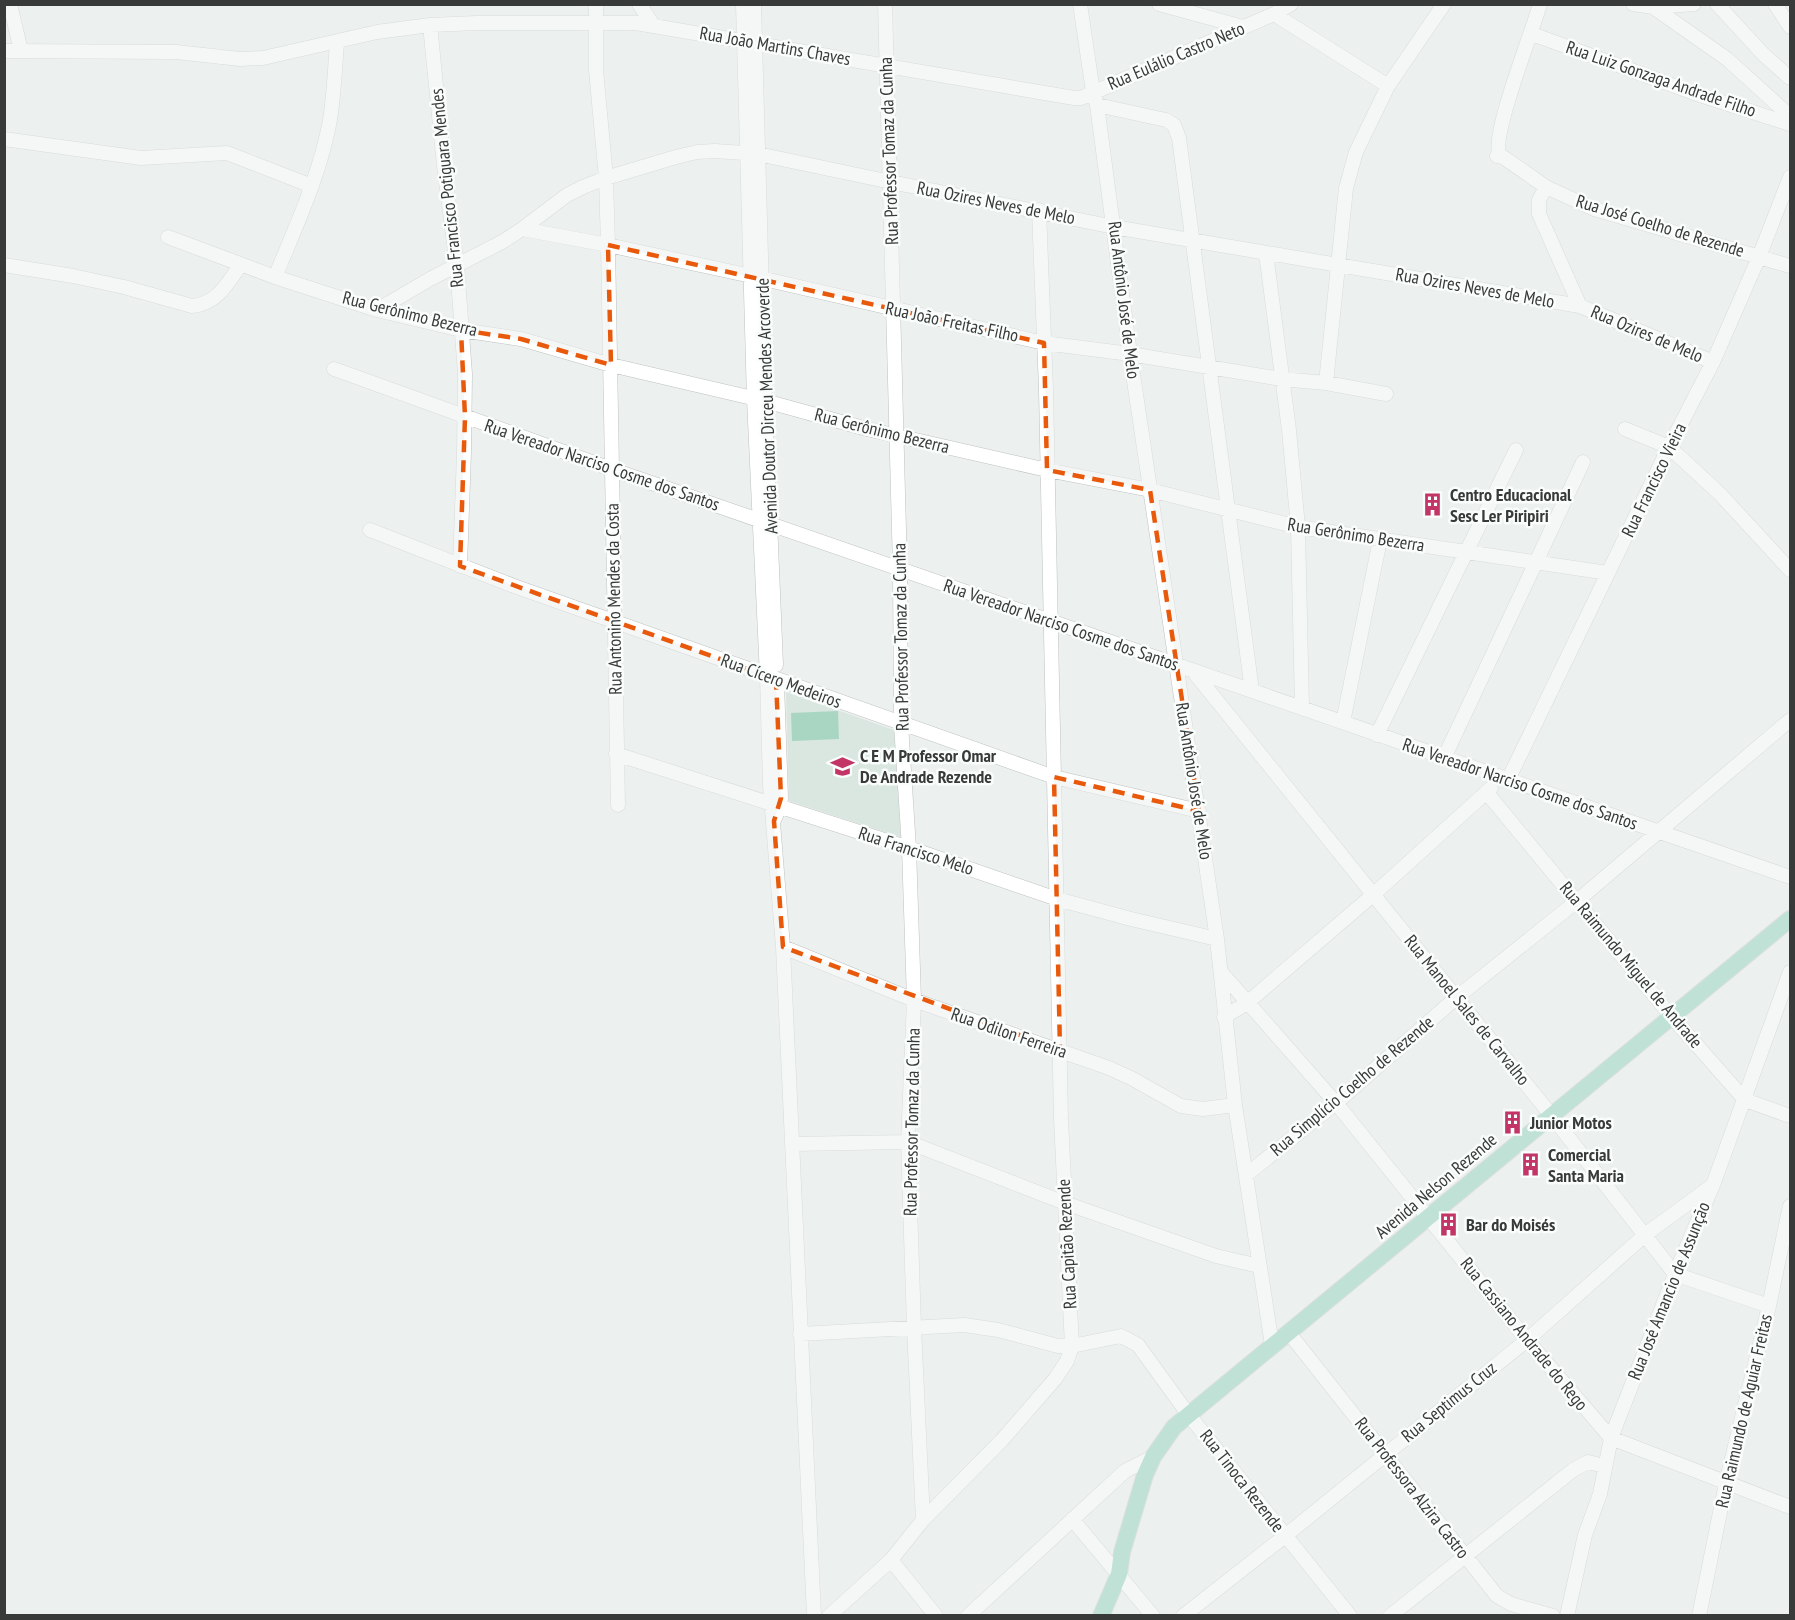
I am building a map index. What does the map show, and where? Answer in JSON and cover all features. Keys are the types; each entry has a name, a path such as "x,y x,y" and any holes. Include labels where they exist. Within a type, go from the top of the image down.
{"main road":[{"name":"Avenida Nelson Rezende","path":"1101,1616 1119,1574 1122,1552 1145,1475 1154,1456 1174,1427 1791,919"}],"street":[{"path":"10,4 21,51"},
{"name":"Rua Antonino Mendes da Costa","path":"596,4 596,70 606,178 608,245 618,805"},
{"path":"639,4 653,25"},
{"name":"Avenida Doutor Dirceu Mendes Arcoverde","path":"743,4 749,41 759,400 772,677 781,777 776,806"},
{"name":"Avenida Doutor Dirceu Mendes Arcoverde","path":"749,41 754,4"},
{"name":"Rua Professor Tomaz da Cunha","path":"885,4 900,568 901,724 909,848 914,1000 908,1142 914,1327 924,1520"},
{"name":"Rua Antônio José de Melo","path":"1080,4 1199,812 1217,939 1235,1105 1272,1345"},
{"path":"1159,4 1243,27"},
{"name":"Rua Eulálio Castro Neto","path":"1095,98 1291,4"},
{"path":"1326,383 1346,188 1351,168 1356,152 1388,86 1444,4"},
{"path":"1532,34 1540,4"},
{"path":"1633,4 1653,7 1694,4"},
{"path":"1717,4 1763,54 1791,78"},
{"path":"1775,4 1791,27"},
{"path":"1653,7 1727,59 1791,117"},
{"path":"1274,14 1388,86"},
{"name":"Rua João Martins Chaves","path":"4,51 176,52 240,59 263,58 377,32 430,25 477,22 653,25 1068,98 1095,98 1172,123 1179,138 1193,239"},
{"name":"Rua Francisco Potiguara Mendes","path":"430,25 457,266 465,374 460,566"},
{"name":"Rua Luiz Gonzaga Andrade Filho","path":"1532,34 1694,93 1791,124"},
{"name":"Rua José Coelho de Rezende","path":"1532,34 1503,119 1497,156 1503,157 1546,187 1594,210 1791,266"},
{"path":"275,277 312,186 330,121 337,42"},
{"path":"4,139 141,158 227,153 312,186"},
{"name":"Rua Ozires Neves de Melo","path":"377,310 522,229 567,195 606,178 697,152 752,153 1114,227 1580,306"},
{"name":"Rua Francisco Vieira","path":"1224,1017 1247,1003 1505,778 1713,362 1791,177"},
{"path":"1546,187 1539,200 1539,214 1580,306"},
{"name":"Rua Capitão Rezende","path":"829,1616 891,1560 924,1520 1039,1399 1064,1368 1072,1346 1060,1050 1039,210"},
{"name":"Rua João Freitas Filho","path":"522,229 757,277 1044,343 1210,366 1281,379 1326,383 1386,394"},
{"name":"Rua Gerônimo Bezerra","path":"168,237 275,277 377,310 461,330 521,339 611,365 897,436 1047,470 1150,490 1298,527 1608,573"},
{"path":"1193,239 1252,691"},
{"path":"1266,253 1289,430 1298,527 1302,708"},
{"path":"4,265 124,287 192,306 213,300 225,288 241,264"},
{"name":"Rua Ozires de Melo","path":"1580,306 1713,362"},
{"name":"Rua Vereador Narciso Cosme dos Santos","path":"334,369 611,469 1791,877"},
{"path":"1624,429 1669,447 1720,494 1791,570"},
{"path":"1377,735 1516,450"},
{"path":"1444,758 1583,462"},
{"name":"Rua Cícero Medeiros","path":"370,530 460,566 1054,777 1199,812"},
{"path":"1343,722 1380,540"},
{"name":"Rua Manoel Sales de Carvalho","path":"1193,671 1551,1115 1675,1274"},
{"name":"Rua Simplício Coelho de Rezende","path":"1246,1175 1336,1103 1456,999 1577,901 1791,720"},
{"name":"Rua Francisco Melo","path":"616,754 1057,898 1131,919 1217,939"},
{"name":"Rua Raimundo Miguel de Andrade","path":"1487,793 1672,1017 1745,1100 1791,1116"},
{"path":"776,806 774,821 783,947 814,1616"},
{"name":"Rua Odilon Ferreira","path":"783,947 914,1000 1124,1074 1180,1106 1203,1109 1235,1105"},
{"name":"Rua Cassiano Andrade do Rego","path":"1221,972 1336,1103 1527,1340 1611,1438 1791,1507"},
{"name":"Rua José Amancio de Assunção","path":"1567,1616 1585,1535 1598,1502 1611,1438 1675,1274 1713,1185 1791,972"},
{"path":"792,1144 908,1142 1065,1203 1216,1256 1259,1266"},
{"name":"Rua Septimus Cruz","path":"1183,1616 1527,1340 1646,1234 1713,1185"},
{"name":"Rua Raimundo de Aguiar Freitas","path":"1699,1616 1726,1482 1791,1206"},
{"path":"1675,1274 1769,1306"},
{"path":"800,1335 964,1325 1048,1345 1072,1346"},
{"name":"Rua Professora Alzira Castro","path":"1289,1333 1497,1596 1504,1601 1553,1616"},
{"name":"Rua Tinoca Rezende","path":"1072,1346 1121,1336 1138,1345 1188,1414 1350,1616"},
{"path":"968,1616 1125,1471 1154,1456"},
{"path":"1390,1616 1583,1464 1590,1461 1604,1466"},
{"path":"1072,1519 1153,1616"},
{"path":"891,1560 936,1616"}],"highlighted area":[{"path":"608,245 1044,343 1047,470 1150,490 1199,811 1054,777 1060,1050 783,947 774,821 781,798 776,679 460,566 465,417 461,330 521,339 611,365"}],"shaded area":[{"name":"C E M Professor Omar De Andrade Rezende","path":"786,692 894,730 901,837 789,801"}],"green space":[{"path":"838,711 839,739 792,741 791,713"}],"place":[{"name":"Centro Educacional Sesc Ler Piripiri","path":"1432,505"},
{"name":"C E M Professor Omar De Andrade Rezende","path":"842,766"},
{"name":"Junior Motos","path":"1512,1123"},
{"name":"Comercial Santa Maria","path":"1530,1165"},
{"name":"Bar do Moisés","path":"1448,1225"}]}
